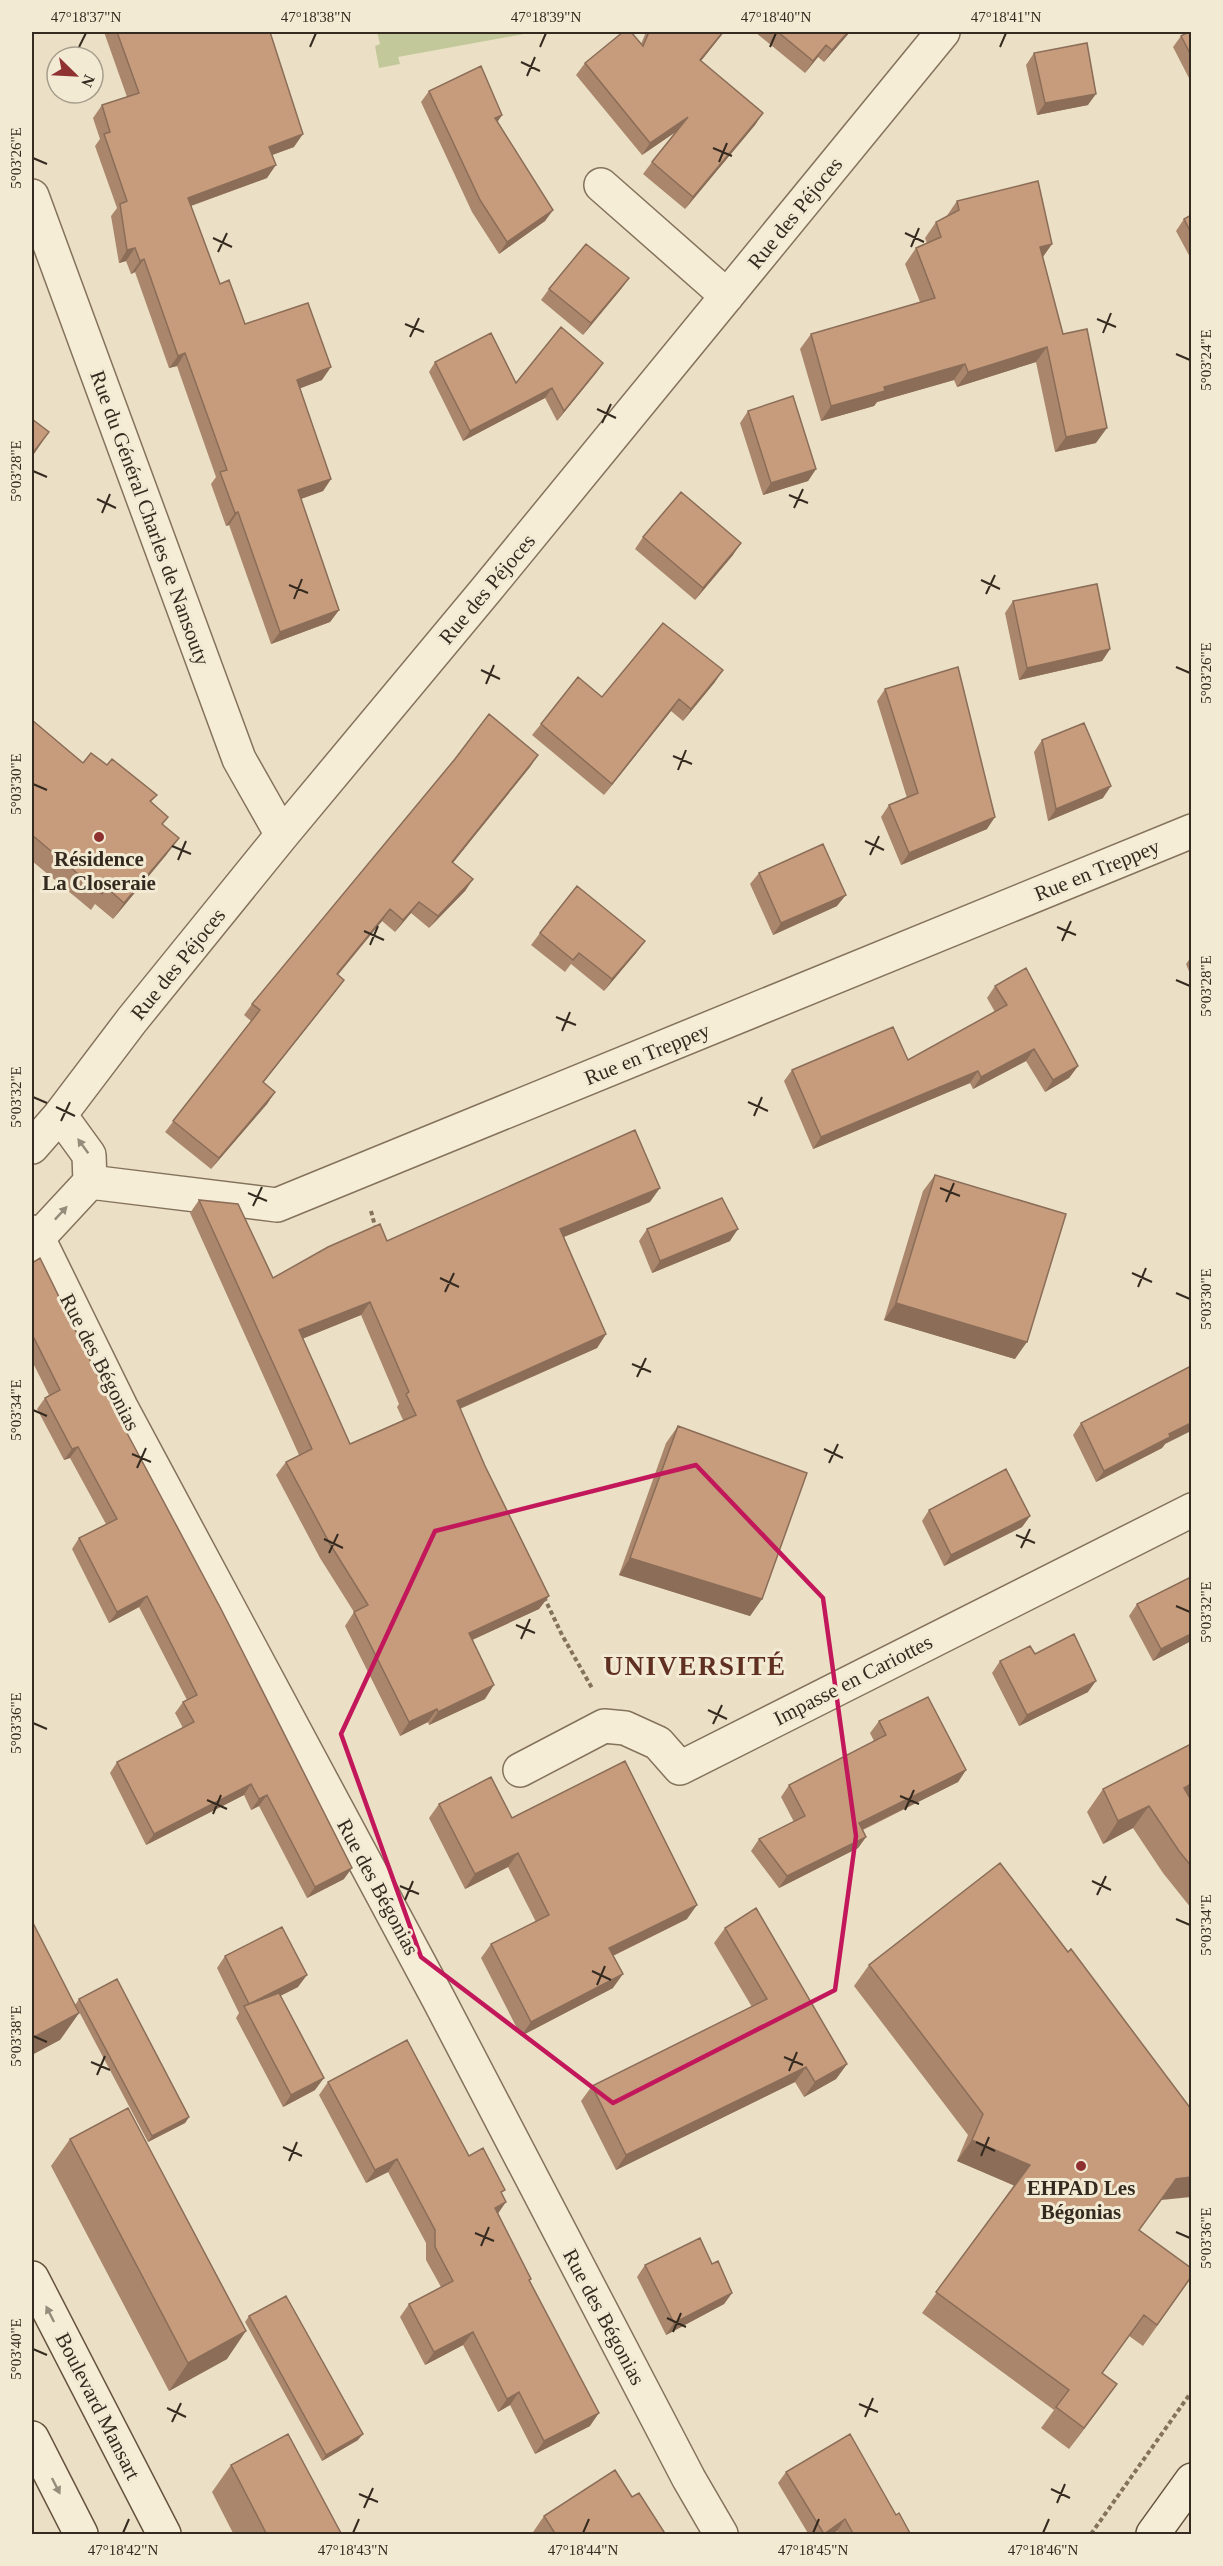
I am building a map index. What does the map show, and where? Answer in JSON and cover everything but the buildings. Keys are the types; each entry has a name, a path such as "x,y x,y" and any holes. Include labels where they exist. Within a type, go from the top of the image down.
{"street":[{"name":"Rue des Péjoces","path":"32,1147 60,1115 132,1020 282,835 943,32"},
{"path":"601,185 727,296"},
{"name":"Rue du Général Charles de Nansouty","path":"32,196 239,759 282,835"},
{"name":"Rue en Treppey","path":"90,1182 277,1205 1191,831"},
{"path":"35,1235 90,1182 89,1155 60,1115"},
{"name":"Rue des Bégonias","path":"35,1235 121,1407 444,2010 689,2479 721,2535"},
{"name":"Impasse en Cariottes","path":"520,1770 604,1726 625,1728 658,1743 680,1767 1191,1510"},
{"name":"Boulevard Mansart","path":"32,2278 164,2535"},
{"path":"32,2438 81,2535"},
{"path":"1153,2535 1191,2480"}],"path":[{"path":"361,1171 376,1232"},
{"path":"542,1592 562,1635 594,1693 625,1728"},
{"path":"1091,2535 1191,2391"}],"highlighted area":[{"path":"696,1465 823,1598 856,1836 835,1990 613,2103 421,1957 341,1734 435,1531"}],"green space":[{"path":"377,32 535,32 398,57 400,64 379,68 375,46 380,44"}],"place":[{"name":"Résidence La Closeraie","path":"99,837"},
{"name":"EHPAD Les Bégonias","path":"1081,2166"}],"district":[{"name":"UNIVERSITÉ","path":"695,1666"}]}
